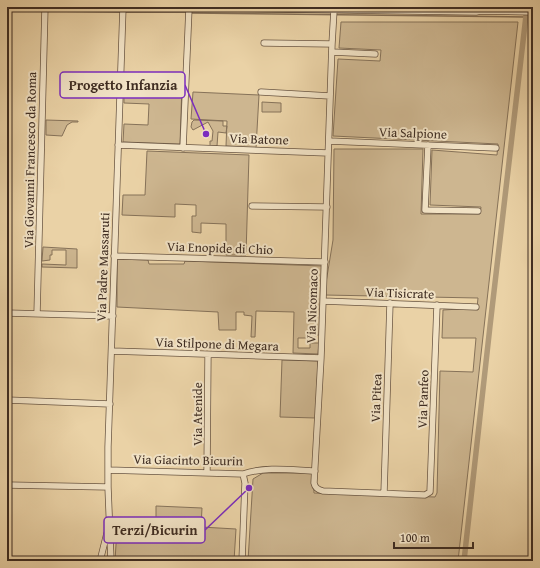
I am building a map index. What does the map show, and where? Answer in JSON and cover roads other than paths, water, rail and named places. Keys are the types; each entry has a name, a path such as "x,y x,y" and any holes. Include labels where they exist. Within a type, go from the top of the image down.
{"street":[{"path":"470,7 509,12 533,12"},
{"path":"124,9 334,13 476,12 480,9"},
{"name":"Via Padre Massaruti","path":"110,561 108,527 108,447 124,9"},
{"name":"Via Giovanni Francesco da Roma","path":"37,314 44,11"},
{"path":"182,148 189,11"},
{"name":"Via Nicomaco","path":"334,13 321,358 314,485 320,491 429,493"},
{"path":"264,43 332,44"},
{"path":"332,52 375,54"},
{"path":"261,92 330,96"},
{"name":"Via Salpione","path":"328,141 496,148"},
{"name":"Via Batone","path":"118,145 328,153"},
{"path":"428,145 425,210 478,211"},
{"path":"252,206 326,207"},
{"name":"Via Enopide di Chio","path":"114,256 325,262"},
{"name":"Via Tisicrate","path":"323,301 476,307"},
{"name":"Via Pitea","path":"384,493 390,303"},
{"name":"Via Panfeo","path":"429,493 431,489 437,305"},
{"path":"7,313 113,316"},
{"name":"Via Stilpone di Megara","path":"112,351 321,358"},
{"name":"Via Atenide","path":"207,472 208,355"},
{"path":"7,400 110,404"},
{"name":"Via Giacinto Bicurin","path":"108,470 243,474 266,469 315,471"},
{"path":"242,561 245,483 243,474"},
{"path":"7,485 108,487"},
{"name":"Via Padre Massaruti","path":"100,561 108,527"}],"waterway":[{"path":"464,561 527,7"},
{"path":"7,10 43,11"},
{"path":"47,11 121,12"},
{"path":"125,12 187,12"},
{"path":"191,13 525,17"}],"place":[{"name":"Progetto Infanzia","path":"206,134"},
{"name":"Terzi/Bicurin","path":"249,488"}]}
